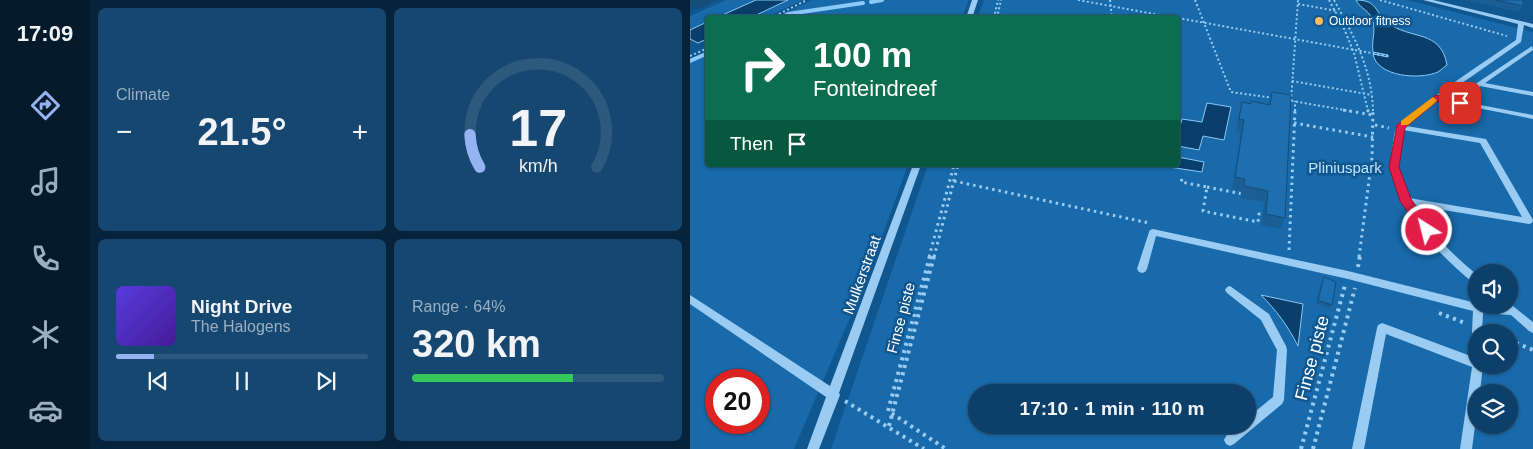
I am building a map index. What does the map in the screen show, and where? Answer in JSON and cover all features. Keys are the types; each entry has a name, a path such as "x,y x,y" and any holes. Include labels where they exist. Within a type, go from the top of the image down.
{"street":[{"path":"970,15 975,0"},
{"path":"1426,0 1533,26"},
{"path":"1460,103 1479,84 1533,48 1519,40"},
{"path":"1479,84 1533,94"},
{"path":"1436,98 1533,117"},
{"path":"1400,127 1483,141 1529,221 1406,201"},
{"name":"Mulkerstraat","path":"813,449 916,167"},
{"path":"1142,269 1153,232 1353,276 1468,305"},
{"path":"1230,290 1265,317 1282,350 1278,400 1230,440"},
{"path":"690,299 834,395"},
{"path":"1516,314 1533,328"},
{"path":"1358,449 1382,328 1468,361"},
{"path":"1466,449 1476,374"}],"lane":[{"path":"1468,273 1445,253 1406,201 1394,167 1400,127 1436,98 1519,40 1521,23"}],"path":[{"path":"777,15 806,0"},
{"path":"996,15 1000,0"},
{"path":"1078,0 1160,15"},
{"path":"1110,0 1112,15"},
{"path":"1195,0 1231,92 1373,115"},
{"path":"1289,252 1294,123 1292,80 1298,0"},
{"path":"1329,0 1347,31 1354,50 1367,110 1373,115"},
{"path":"1313,449 1353,276 1375,125 1372,95 1362,51 1334,0"},
{"path":"1380,0 1519,40"},
{"path":"1298,4 1340,12"},
{"path":"1180,18 1388,56"},
{"path":"690,56 705,49"},
{"path":"1292,80 1372,95"},
{"path":"1294,123 1374,138"},
{"name":"Finse piste","path":"892,415 888,411 953,167"},
{"path":"889,426 957,167"},
{"path":"1182,179 1180,182 1243,194 1244,185"},
{"path":"1207,187 1203,211 1258,222 1258,214 1262,214"},
{"path":"1281,217 1290,220"},
{"name":"Finse piste","path":"1301,449 1353,276"},
{"path":"1518,344 1533,350"},
{"path":"834,395 889,426 924,449"},
{"path":"892,415 946,449"}],"green space":[{"path":"726,0 756,0 722,15 705,15 705,23 690,30 690,16"},
{"path":"788,0 803,0 771,15 758,15"},
{"path":"812,0 969,0 963,15 781,15"},
{"name":"Pliniuspark","path":"984,0 1407,0 1533,32 1533,449 831,449 927,167 1180,167 1180,15 979,15"},
{"path":"705,53 705,167 907,167 866,280 794,449 690,449 690,60"}],"shaded area":[{"path":"756,0 788,0 756,15 722,15"},
{"path":"1356,0 1372,4 1388,23 1397,28 1431,40 1444,54 1447,65 1438,72 1421,76 1400,75 1382,68 1376,62 1373,54 1388,57 1388,55 1373,52 1374,24 1368,13"},
{"path":"705,23 705,40 698,43 690,39 690,30"},
{"path":"1207,103 1231,107 1224,140 1203,136 1199,150 1180,146 1182,119 1202,122"},
{"path":"1180,157 1204,162 1202,172 1169,167 1180,167"},
{"path":"1261,295 1303,304 1298,346 1272,306"}],"building":[{"path":"1496,0 1523,0 1523,6"},
{"path":"1272,92 1291,95 1285,218 1266,214 1268,191 1244,186 1245,179 1235,177 1244,120 1239,119 1242,102 1251,104 1251,101 1270,105"},
{"path":"1324,277 1336,282 1332,305 1318,300"}],"waterway":[{"path":"871,2 882,0"},
{"path":"786,15 863,3"},
{"path":"690,61 705,54"}],"slow traffic":[{"path":"1405,123 1433,100"}],"place":[{"name":"Outdoor fitness","path":"1319,21"}],"route":[{"path":"1427,230 1406,201 1394,167 1400,127 1436,98 1460,103"}]}
